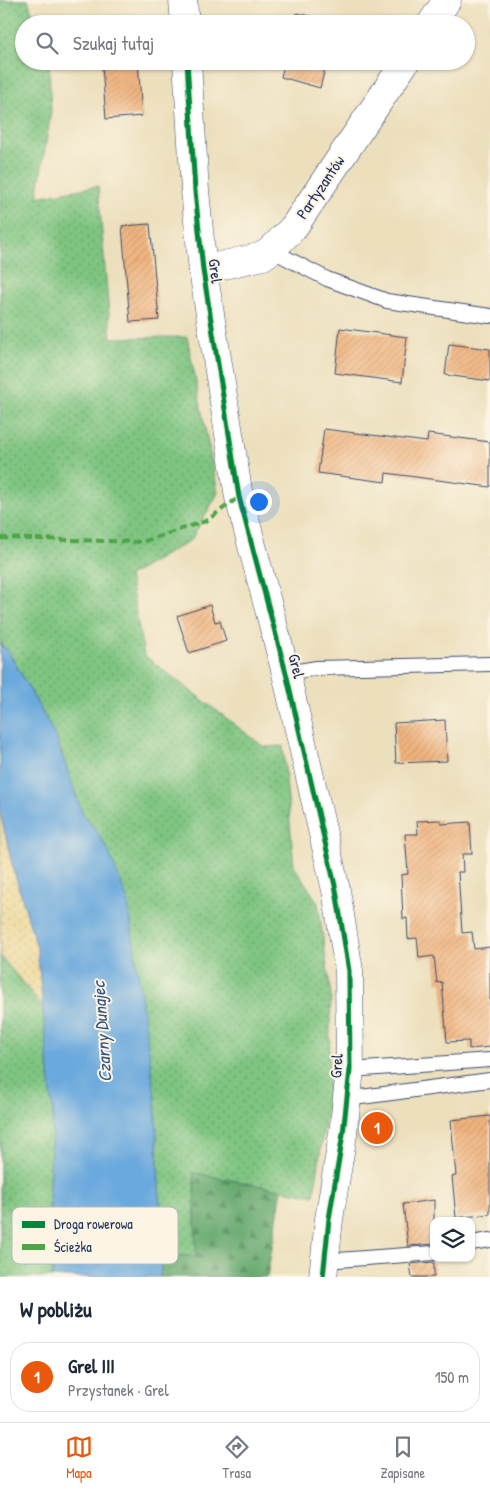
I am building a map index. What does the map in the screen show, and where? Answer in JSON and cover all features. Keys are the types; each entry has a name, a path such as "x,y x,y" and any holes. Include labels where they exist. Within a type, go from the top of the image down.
{"street":[{"path":"183,0 184,15"},
{"path":"437,15 447,0"},
{"name":"Grel","path":"188,70 202,270 239,497 286,673 336,890 349,971 350,1070 343,1134 329,1219 324,1269"},
{"name":"Partyzantów","path":"202,270 263,256 293,228 400,70"}],"lane":[{"path":"271,250 327,279 387,301 490,316"},
{"path":"286,673 317,668 490,664"},
{"path":"350,1070 490,1060"},
{"path":"346,1098 490,1080"},
{"path":"475,1242 490,1240"},
{"path":"324,1269 430,1254"}],"green space":[{"path":"0,0 28,0 33,15 15,15 15,70 49,70 51,112 37,197 98,186 111,338 187,337 218,493 191,540 129,576 144,655 264,747 283,746 294,866 318,903 331,994 328,1100 314,1196 194,1173 196,1257 178,1256 178,1207 160,1207 155,1096 95,829 82,813 55,735 8,651 0,643"},
{"path":"0,955 43,1007 53,1113 49,1189 50,1207 12,1207 12,1264 54,1264 52,1277 0,1277"},
{"path":"194,1173 282,1190 267,1277 160,1277 161,1264 178,1264 178,1255 196,1256"}],"sand":[{"path":"0,811 13,868 37,948 43,1007 0,955"}],"water":[{"name":"Czarny Dunajec","path":"0,644 8,651 55,735 82,813 108,850 128,901 155,1096 160,1207 50,1207 49,1189 53,1113 37,948 13,868 0,811"},
{"path":"54,1264 161,1264 160,1277 52,1277"}],"building":[{"path":"102,70 139,70 142,116 106,119"},
{"path":"283,70 324,70 320,88 281,77"},
{"path":"150,224 159,320 130,322 122,226"},
{"path":"340,328 407,337 402,382 335,373"},
{"path":"449,344 490,349 490,381 445,375"},
{"path":"324,429 427,442 428,434 490,442 490,487 386,473 385,482 318,473"},
{"path":"210,605 215,622 220,621 226,641 189,653 177,616"},
{"path":"445,720 447,761 396,763 394,723"},
{"path":"441,820 441,824 470,822 472,854 462,854 463,872 458,872 462,933 472,932 474,949 490,947 490,1047 469,1049 469,1041 447,1042 442,982 437,983 434,956 419,958 417,938 408,939 407,918 403,919 401,875 408,874 405,834 418,834 417,821"},
{"path":"490,1116 490,1214 456,1217 452,1176 456,1176 451,1120"},
{"path":"434,1200 434,1217 430,1217 430,1244 408,1246 403,1204"},
{"path":"434,1262 434,1277 412,1277 410,1264"}],"marked path":[{"path":"0,538 142,542 206,521 239,497"}],"cycle path":[{"path":"188,70 195,191 203,270 239,497 286,673 336,890 349,971 350,1070 343,1134 329,1219 323,1277"}],"place":[{"name":"Grel III","path":"377,1128"}]}
